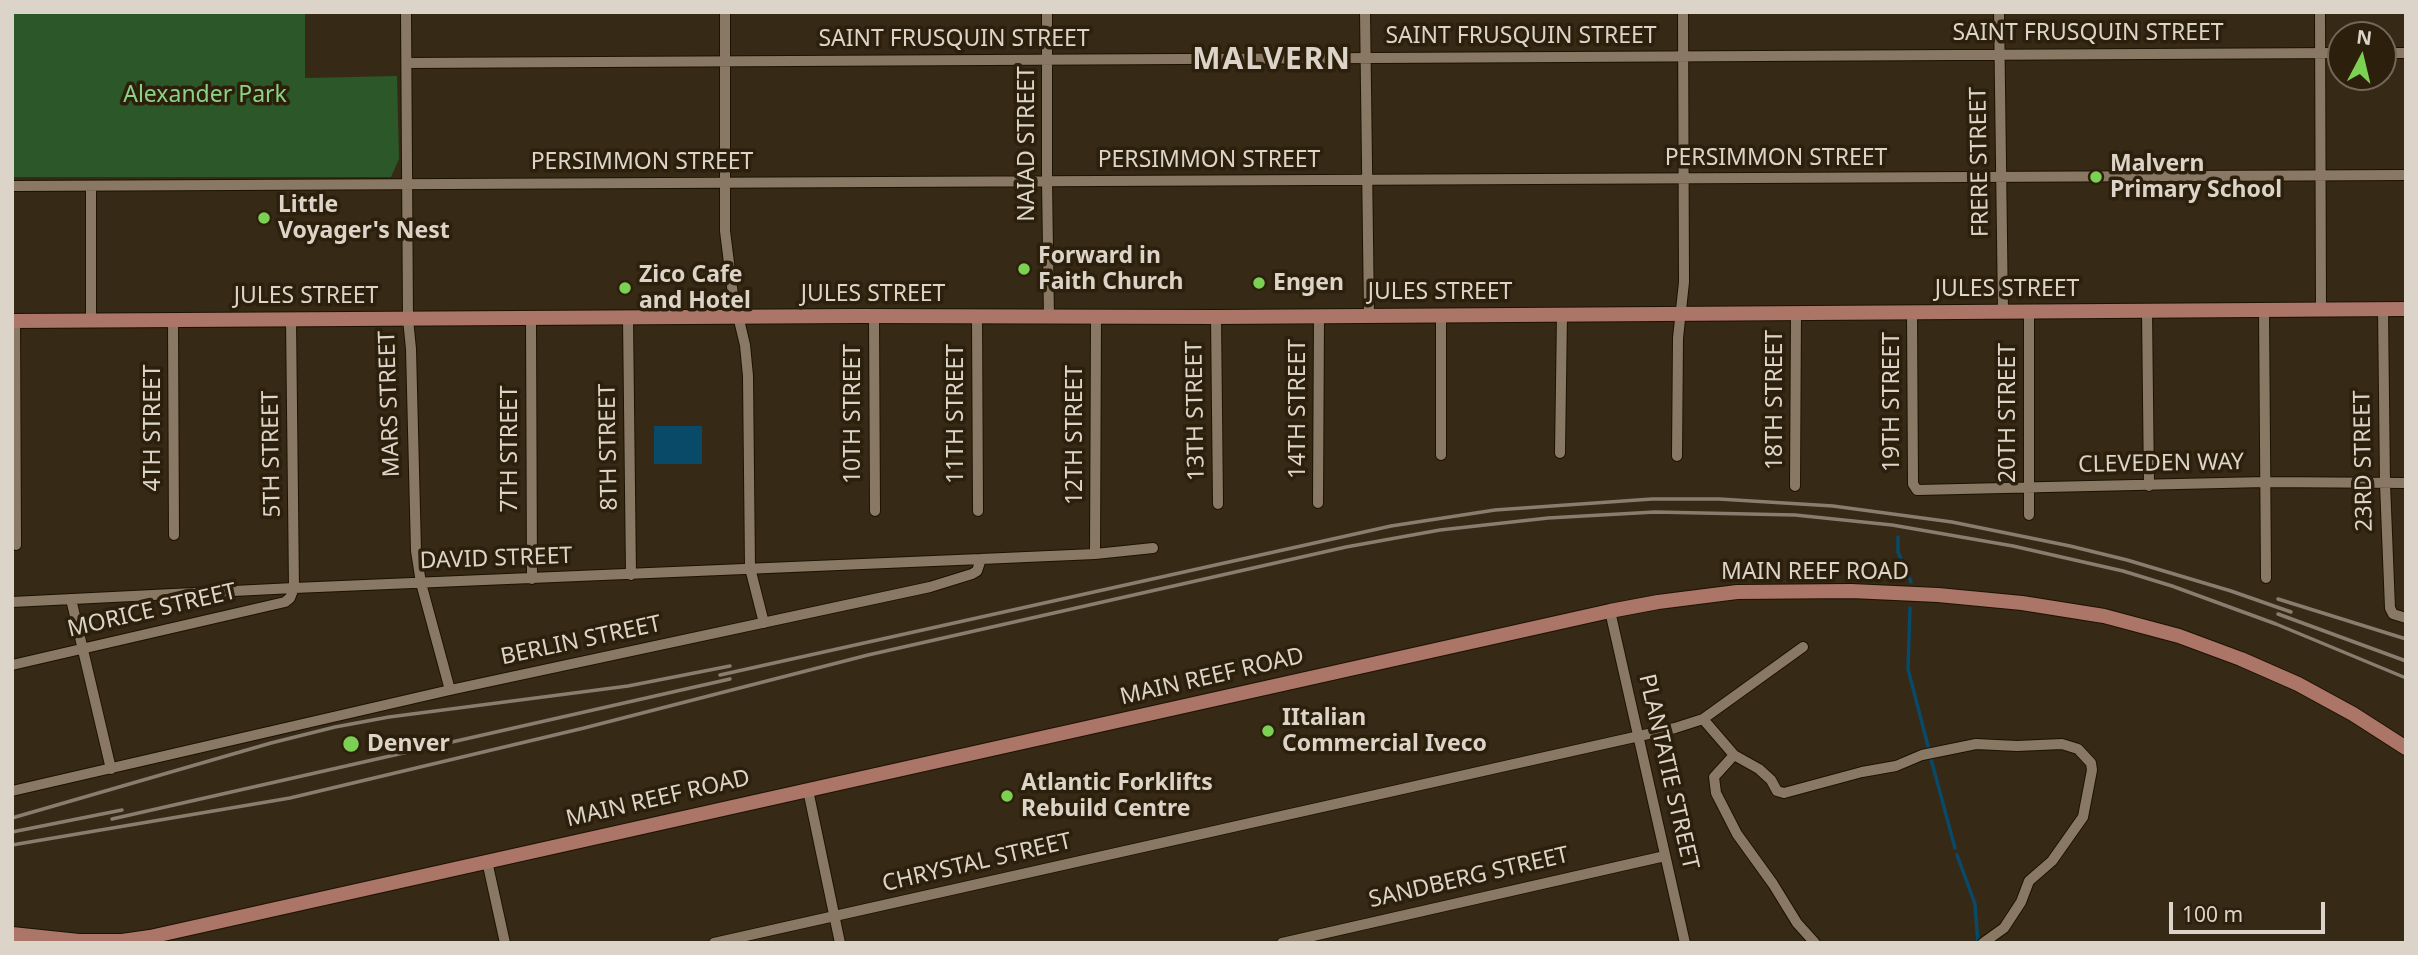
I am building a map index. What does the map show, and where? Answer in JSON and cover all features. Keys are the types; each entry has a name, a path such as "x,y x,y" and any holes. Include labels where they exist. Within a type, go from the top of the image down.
{"main road":[{"name":"JULES STREET","path":"14,321 2406,309"},
{"name":"MAIN REEF ROAD","path":"12,934 79,941 138,939 1610,611 1701,596 1776,590 1938,594 2063,608 2141,625 2241,659 2298,684 2353,714 2406,748"}],"street":[{"name":"MARS STREET","path":"406,12 408,319 416,551 421,583 450,691"},
{"path":"725,12 726,245 737,317 745,345 748,376 750,568 764,623"},
{"name":"NAIAD STREET","path":"1047,12 1046,181 1049,317"},
{"path":"1365,12 1369,315"},
{"path":"1677,456 1678,338 1684,282 1683,12"},
{"name":"FRERE STREET","path":"1999,12 2003,312"},
{"path":"2320,12 2321,310"},
{"name":"SAINT FRUSQUIN STREET","path":"407,62 2327,53"},
{"name":"PERSIMMON STREET","path":"12,186 2406,175"},
{"path":"91,186 92,320"},
{"name":"23RD STREET","path":"2383,309 2385,484 2391,612 2406,618"},
{"path":"2264,310 2266,578"},
{"name":"20TH STREET","path":"2029,311 2029,515"},
{"path":"2147,311 2149,486"},
{"name":"19TH STREET","path":"1912,312 1913,484 1917,490"},
{"name":"18TH STREET","path":"1796,313 1796,486"},
{"path":"1560,453 1562,314"},
{"path":"1441,315 1441,455"},
{"name":"10TH STREET","path":"874,316 875,511"},
{"name":"14TH STREET","path":"1318,503 1319,316"},
{"name":"11TH STREET","path":"977,317 978,511"},
{"name":"12TH STREET","path":"1095,554 1096,317"},
{"name":"13TH STREET","path":"1216,317 1218,504"},
{"name":"7TH STREET","path":"531,318 532,579"},
{"name":"8TH STREET","path":"628,318 631,575"},
{"name":"5TH STREET","path":"291,319 294,588"},
{"name":"4TH STREET","path":"173,320 174,536"},
{"path":"14,321 16,545"},
{"name":"CLEVEDEN WAY","path":"1917,490 2265,482 2406,483"},
{"path":"981,559 1095,554 1153,548"},
{"name":"DAVID STREET","path":"12,602 981,559"},
{"name":"BERLIN STREET","path":"12,791 450,691 930,587 972,574 977,571 981,559"},
{"name":"MORICE STREET","path":"12,665 285,602 292,595 294,588"},
{"path":"239,592 244,611"},
{"path":"71,599 111,769"},
{"name":"PLANTATIE STREET","path":"1610,611 1685,943"},
{"name":"CHRYSTAL STREET","path":"714,943 1640,737 1703,719 1803,647"},
{"path":"1703,719 1734,755 1759,769 1771,780 1777,791 1784,793 1862,772 1896,766 1949,748 1976,744 2062,744 2078,749 2091,763 2092,770 2083,817 2056,856 2029,881 2021,902 2004,928 1983,943"},
{"path":"1734,755 1714,777 1716,793 1737,834 1797,923 1815,943"},
{"path":"808,790 841,943"},
{"name":"SANDBERG STREET","path":"1282,943 1665,856"},
{"path":"487,861 505,943"}],"green space":[{"name":"Alexander Park","path":"12,12 305,12 305,78 397,76 399,159 391,177 12,177"}],"water":[{"path":"654,426 702,426 702,464 654,464"}],"waterway":[{"path":"1898,537 1898,552 1911,582"},
{"path":"1910,608 1908,669 1929,750"},
{"path":"1931,759 1955,848"},
{"path":"1957,855 1975,904 1978,943"}],"railway":[{"path":"720,675 1391,526 1495,510 1652,499 1719,499 1833,506 1952,522 2127,560 2291,612"},
{"path":"12,845 290,798 584,728 868,655 1346,547 1440,530 1548,518 1655,512 1795,515 1892,525 2013,546 2123,571 2172,586 2276,624 2406,678"},
{"path":"2278,599 2406,639"},
{"path":"2278,614 2406,661"},
{"path":"12,818 335,727 389,717 628,686 730,666"},
{"path":"112,819 730,679"},
{"path":"12,832 122,810"}],"place":[{"name":"Malvern Primary School","path":"2096,177"},
{"name":"Little Voyager's Nest","path":"264,218"},
{"name":"Forward in Faith Church","path":"1024,269"},
{"name":"Engen","path":"1259,283"},
{"name":"Zico Cafe and Hotel","path":"625,288"},
{"name":"IItalian Commercial Iveco","path":"1268,731"},
{"name":"Denver","path":"351,744"},
{"name":"Atlantic Forklifts Rebuild Centre","path":"1007,796"}],"district":[{"name":"MALVERN","path":"1272,60"}]}
